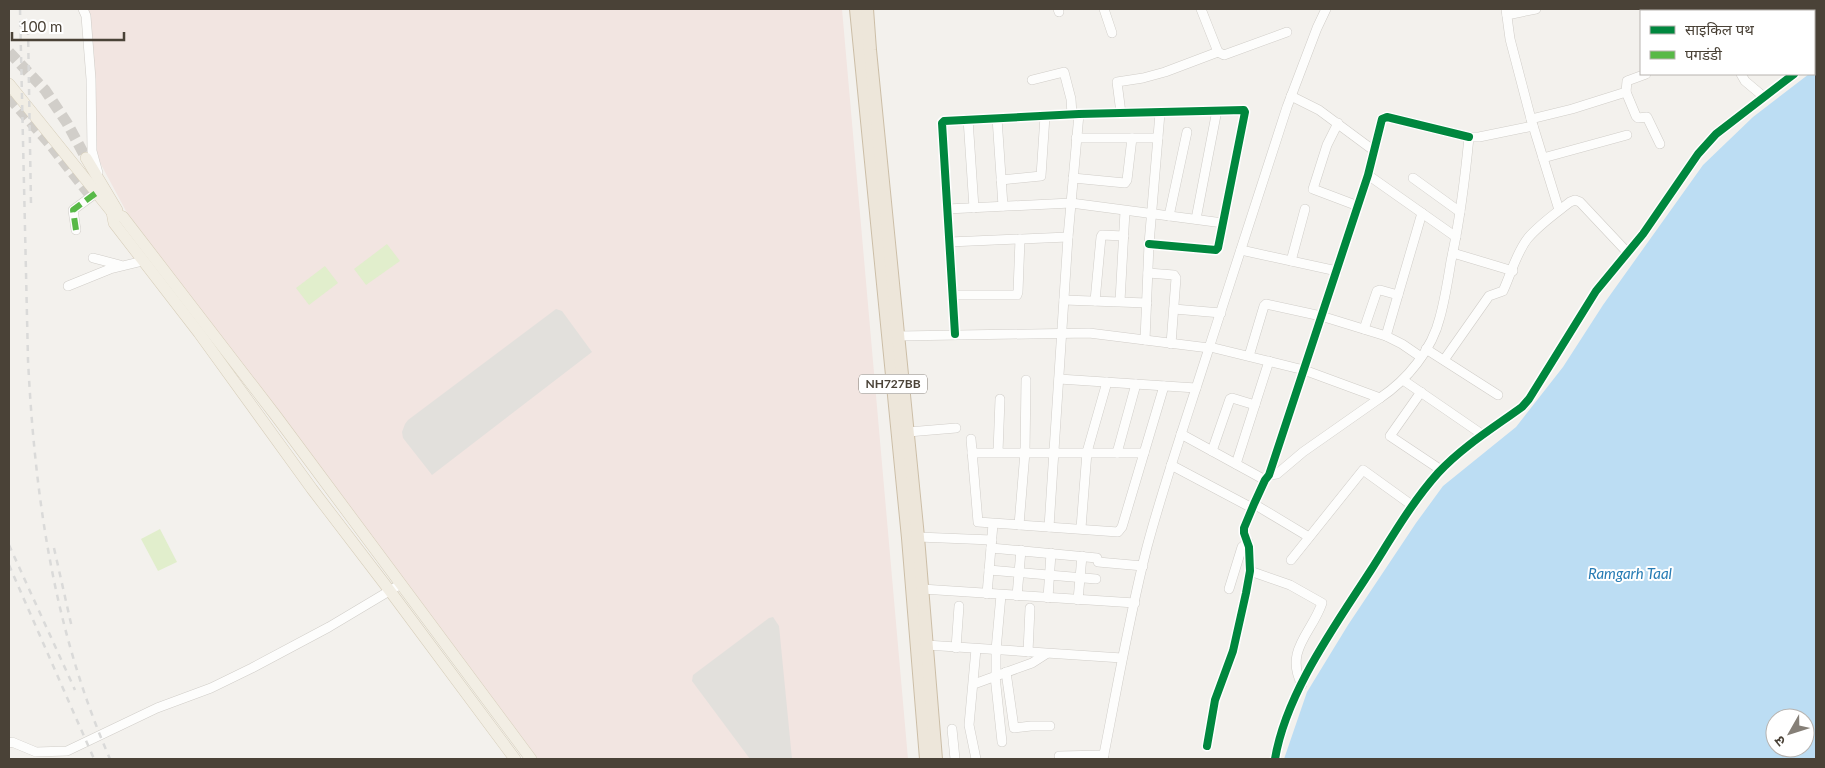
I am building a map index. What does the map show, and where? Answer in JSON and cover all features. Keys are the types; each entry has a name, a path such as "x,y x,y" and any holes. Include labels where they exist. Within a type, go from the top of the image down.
{"highway":[{"name":"NH727BB","path":"856,9 907,528 926,759"},
{"name":"NH727BB","path":"867,9 918,537 936,759"}],"main road":[{"path":"9,84 276,416 531,759"},
{"path":"86,158 95,192"},
{"path":"115,216 144,261 515,759"}],"street":[{"path":"76,230 73,210 95,192 92,151 91,79 84,9"},
{"path":"1104,9 1112,33"},
{"path":"1201,9 1218,52"},
{"path":"1059,756 1103,757 1134,603 1171,465 1291,96 1326,9"},
{"path":"1536,9 1507,12 1510,39 1532,123 1559,210"},
{"path":"1121,113 1117,82 1165,72 1218,52 1224,54 1287,32"},
{"path":"1032,80 1064,72 1075,114 1076,138 1049,527"},
{"path":"1643,75 1627,81 1626,92 1636,116 1638,118 1647,117 1660,144"},
{"path":"1742,75 1745,81 1764,97"},
{"path":"1275,759 1288,711 1302,685 1329,636 1412,508 1441,470 1522,407 1529,399 1596,291 1643,234 1707,143 1793,75"},
{"path":"1207,746 1215,700 1233,651 1250,571 1248,542 1244,528 1267,477 1304,370 1368,175 1382,119 1385,117 1469,137 1479,137 1532,123 1626,92"},
{"path":"1291,96 1338,123 1373,150"},
{"path":"1196,220 1218,110"},
{"path":"956,334 942,123 945,120 1075,114 1244,110 1218,248 1216,250 1149,244"},
{"path":"1144,340 1149,244 1160,113"},
{"path":"1001,180 1041,176 1045,116"},
{"path":"997,118 1003,206"},
{"path":"968,119 974,208"},
{"path":"1338,123 1327,144 1313,189 1358,206"},
{"path":"1169,216 1187,132"},
{"path":"1543,158 1627,135"},
{"path":"1181,434 1236,464 1267,477 1277,474 1303,452 1380,398 1402,380 1423,353 1440,319 1460,212 1469,137"},
{"path":"1076,138 1158,138"},
{"path":"1073,178 1125,182 1132,138"},
{"path":"1368,175 1456,237"},
{"path":"1413,178 1460,212"},
{"path":"1444,360 1489,296 1503,292 1519,253 1528,238 1546,220 1575,200 1580,202 1627,252"},
{"path":"947,209 1071,203 1223,223"},
{"path":"1292,261 1305,209"},
{"path":"1120,301 1125,211"},
{"path":"1386,336 1422,213"},
{"path":"1095,301 1101,237 1102,235 1124,236"},
{"path":"949,242 1068,237"},
{"path":"953,294 1017,294 1020,239"},
{"path":"1241,250 1337,271"},
{"path":"1453,253 1513,271"},
{"path":"93,258 122,266"},
{"path":"68,286 110,269 144,261"},
{"path":"1148,273 1175,276 1171,344"},
{"path":"1364,329 1377,291 1380,290 1398,296"},
{"path":"1064,300 1147,303"},
{"path":"1249,356 1266,304 1321,316 1386,336 1423,353 1444,360 1498,395"},
{"path":"1174,309 1221,313"},
{"path":"899,336 1089,333 1210,348 1304,370 1380,398"},
{"path":"1236,464 1268,361"},
{"path":"1059,379 1196,388"},
{"path":"1019,525 1025,452 1026,380"},
{"path":"1402,380 1484,435"},
{"path":"1081,528 1087,452 1107,382"},
{"path":"1117,453 1136,384"},
{"path":"971,440 977,520 980,523 1081,528 1118,532 1121,529 1164,386"},
{"path":"1421,392 1390,436 1441,470"},
{"path":"998,452 1000,399"},
{"path":"1212,451 1230,399 1255,405"},
{"path":"908,432 956,428"},
{"path":"972,453 1144,453"},
{"path":"1171,465 1253,506 1309,537"},
{"path":"1291,560 1363,470 1412,508"},
{"path":"987,594 993,524"},
{"path":"918,537 991,544 1021,550 1082,556 1097,560 1143,566"},
{"path":"1229,589 1242,547 1248,542"},
{"path":"1018,596 1021,550"},
{"path":"1048,598 1051,553"},
{"path":"1078,600 1082,556"},
{"path":"989,570 1096,579"},
{"path":"1250,571 1290,585 1322,602 1296,660 1296,670 1302,685"},
{"path":"9,743 12,742 36,752 69,755 157,708 211,688 252,668 330,627 401,584"},
{"path":"922,589 1134,603"},
{"path":"1001,595 996,650 996,676 1002,742"},
{"path":"956,648 959,606"},
{"path":"1028,652 1030,608"},
{"path":"926,645 1122,658"},
{"path":"976,649 970,724 976,759"},
{"path":"974,684 1032,663 1046,654"},
{"path":"1006,672 1014,728 1050,726"},
{"path":"952,729 955,759"}],"shaded area":[{"path":"82,9 842,9 908,759 538,759 126,211 97,157"},
{"path":"556,309 562,311 592,352 432,475 403,438 402,432 405,424"},
{"path":"773,617 779,626 792,759 750,759 692,681 693,675 769,618"}],"green space":[{"path":"387,244 400,261 366,285 354,269"},
{"path":"325,266 338,283 309,305 296,288"},
{"path":"160,529 177,562 158,571 141,539"}],"water":[{"name":"Ramgarh Taal","path":"1816,68 1816,759 1284,759 1307,692 1348,625 1416,523 1443,486 1516,427 1563,367 1603,305 1703,165 1753,117 1808,75 1815,75"}],"tunnel":[{"path":"9,52 45,90 67,123 86,158"},
{"path":"9,97 49,143 90,195"}],"railway":[{"path":"20,9 28,360 31,412 42,514 61,613 91,711 110,759"},
{"path":"28,29 31,204"},
{"path":"9,545 75,690"},
{"path":"54,548 72,628"},
{"path":"9,565 94,759"}],"marked path":[{"path":"76,230 73,210 96,193"}],"cycle path":[{"path":"1275,759 1281,734 1290,710 1314,661 1395,532 1420,496 1438,473 1457,455 1522,407 1529,399 1596,291 1643,234 1698,154 1716,134 1793,75"},
{"path":"955,334 942,123 944,121 1079,114 1244,110 1218,248 1216,250 1149,244"},
{"path":"1207,746 1215,700 1233,651 1250,571 1249,547 1244,528 1269,475 1368,175 1382,119 1387,117 1469,137"}]}
